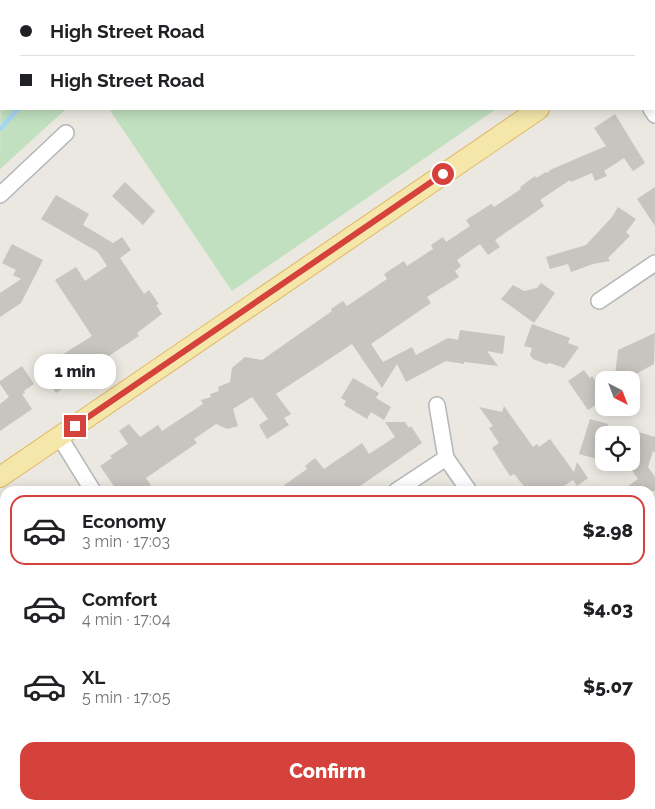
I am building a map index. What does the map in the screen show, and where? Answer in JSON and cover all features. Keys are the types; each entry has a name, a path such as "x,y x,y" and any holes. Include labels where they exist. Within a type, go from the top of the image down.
{"main road":[{"path":"0,477 538,110"}],"street":[{"path":"0,195 66,133"},
{"path":"599,301 655,263"},
{"path":"437,406 446,458 466,486"},
{"path":"59,436 90,486"},
{"path":"404,486 446,458"}],"green space":[{"path":"0,110 65,110 0,169"},
{"path":"110,110 495,110 232,291"}],"building":[{"path":"615,114 645,163 633,171 624,158 604,171 607,176 595,181 592,173 571,182 570,180 540,200 544,206 495,240 500,247 488,255 480,244 457,260 461,266 455,271 459,277 427,297 431,303 371,344 383,362 412,347 416,355 448,338 458,340 460,330 505,336 503,354 487,351 498,366 446,361 406,382 397,364 382,388 352,344 276,394 291,414 284,418 289,425 267,439 259,425 268,419 252,397 233,409 238,426 227,429 216,424 194,439 197,443 146,478 150,486 114,486 100,466 112,458 110,456 128,444 119,431 129,424 140,437 158,425 162,431 203,404 201,400 211,397 210,394 219,391 218,387 230,382 232,368 245,357 262,360 332,311 331,309 343,301 347,306 387,279 384,274 404,261 407,266 433,249 431,245 443,237 446,242 470,226 466,220 491,204 494,207 521,189 520,187 535,176 536,178 552,169 606,146 594,128"},
{"path":"125,182 155,211 143,225 112,196"},
{"path":"655,187 655,226 637,199"},
{"path":"56,195 89,214 83,225 113,243 122,237 131,250 120,258 144,294 149,290 159,304 156,305 162,314 137,333 139,336 86,371 85,369 64,383 67,386 56,393 51,386 49,387 38,370 92,336 55,280 76,267 85,281 107,266 98,252 41,219"},
{"path":"618,207 636,219 626,232 630,236 608,258 610,261 593,264 571,272 568,264 550,269 546,257 586,245 612,217"},
{"path":"12,244 43,260 21,303 0,317 0,293 21,279 13,275 16,270 2,263"},
{"path":"541,283 555,293 534,323 501,299 513,285 524,291 537,288"},
{"path":"532,324 570,338 568,343 579,347 564,368 550,363 546,364 533,359 530,355 532,348 524,346"},
{"path":"655,333 654,364 640,372 616,371 618,350"},
{"path":"22,366 34,384 22,394 32,409 0,431 0,404 9,397 0,381"},
{"path":"584,370 590,378 592,376 595,380 595,406 588,410 568,381"},
{"path":"353,378 379,393 376,398 391,407 384,420 371,412 367,419 344,405 346,401 341,398"},
{"path":"504,406 533,447 537,444 539,447 550,439 574,472 577,462 588,478 577,486 573,480 564,486 524,486 514,474 510,476 492,448 499,443 489,428 493,426 479,407 502,412"},
{"path":"590,419 608,424 607,426 595,426 595,458 579,454"},
{"path":"385,422 405,422 409,428 411,426 422,443 360,486 283,486 307,469 305,466 315,458 324,469 362,443 369,454 395,437"},
{"path":"640,432 655,437 655,452 653,451 648,467 655,477 655,486 628,486 638,479 632,471 640,471"}],"waterway":[{"path":"0,129 17,110"}],"route":[{"path":"75,426 443,174"}]}
